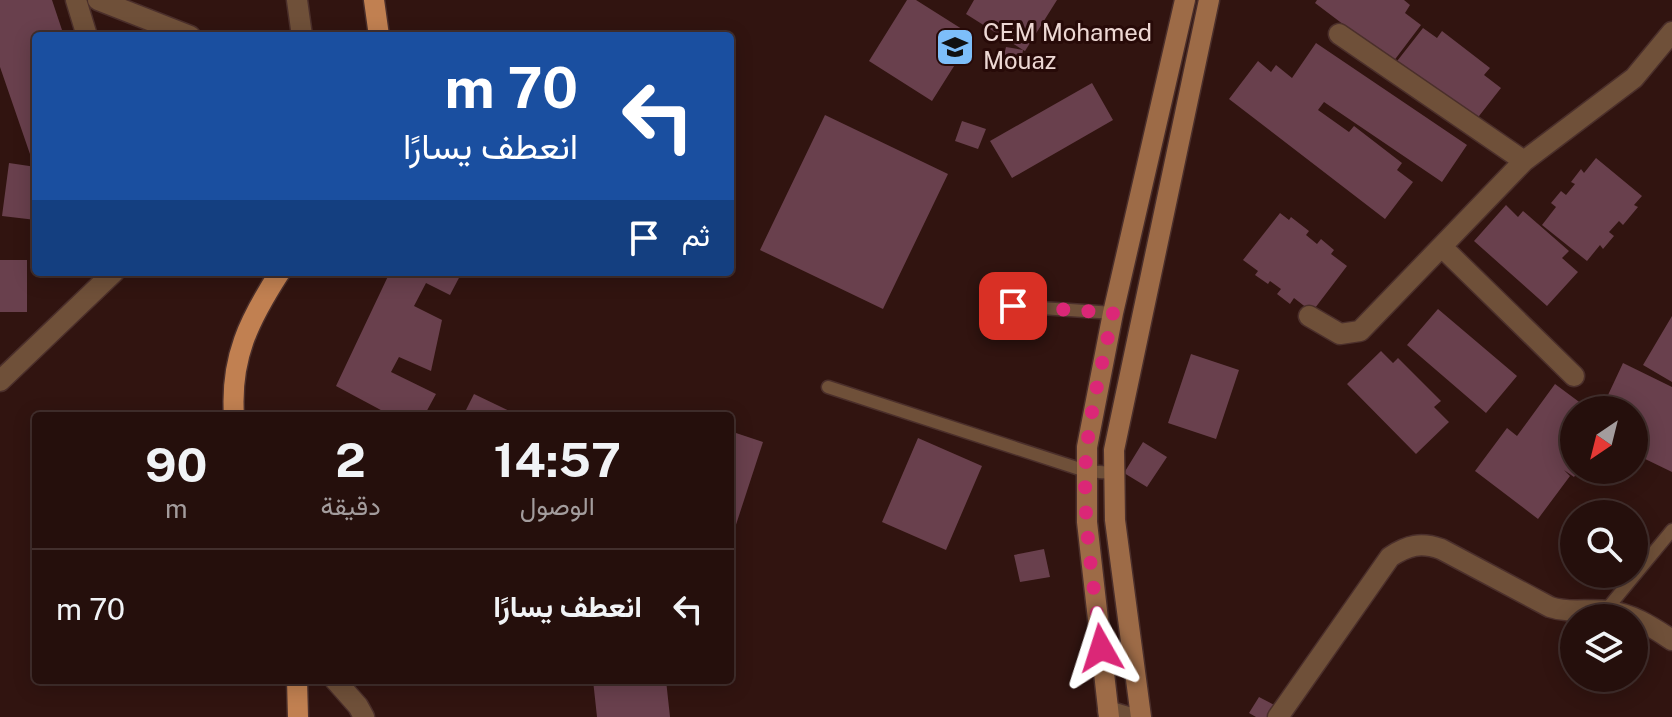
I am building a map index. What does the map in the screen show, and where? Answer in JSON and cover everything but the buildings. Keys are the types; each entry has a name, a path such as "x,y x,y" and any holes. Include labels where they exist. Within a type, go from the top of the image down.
{"main road":[{"path":"374,0 378,32"},
{"path":"234,412 235,367 246,329 278,276"},
{"path":"297,684 298,717"}],"street":[{"path":"76,0 86,32"},
{"path":"98,0 180,32"},
{"path":"297,0 301,32"},
{"path":"1115,715 1087,522 1086,471 1091,419 1185,0"},
{"path":"1141,717 1115,520 1113,473 1117,427 1209,0"},
{"path":"1309,316 1340,334 1360,331 1524,161 1634,78 1672,32"},
{"path":"1339,34 1524,161"},
{"path":"1442,247 1574,376"},
{"path":"0,381 110,276"},
{"path":"1278,717 1382,567 1402,549 1428,545 1441,549 1560,611"},
{"path":"1648,626 1672,640"},
{"path":"339,684 364,717"}],"lane":[{"path":"1013,306 1113,313"},
{"path":"828,387 1086,471 1113,473"},
{"path":"1611,604 1672,530"}],"place":[{"name":"CEM Mohamed Mouaz","path":"955,47"}],"route":[{"path":"1013,306 1113,313 1091,419 1086,471 1087,522 1101,648"}]}
